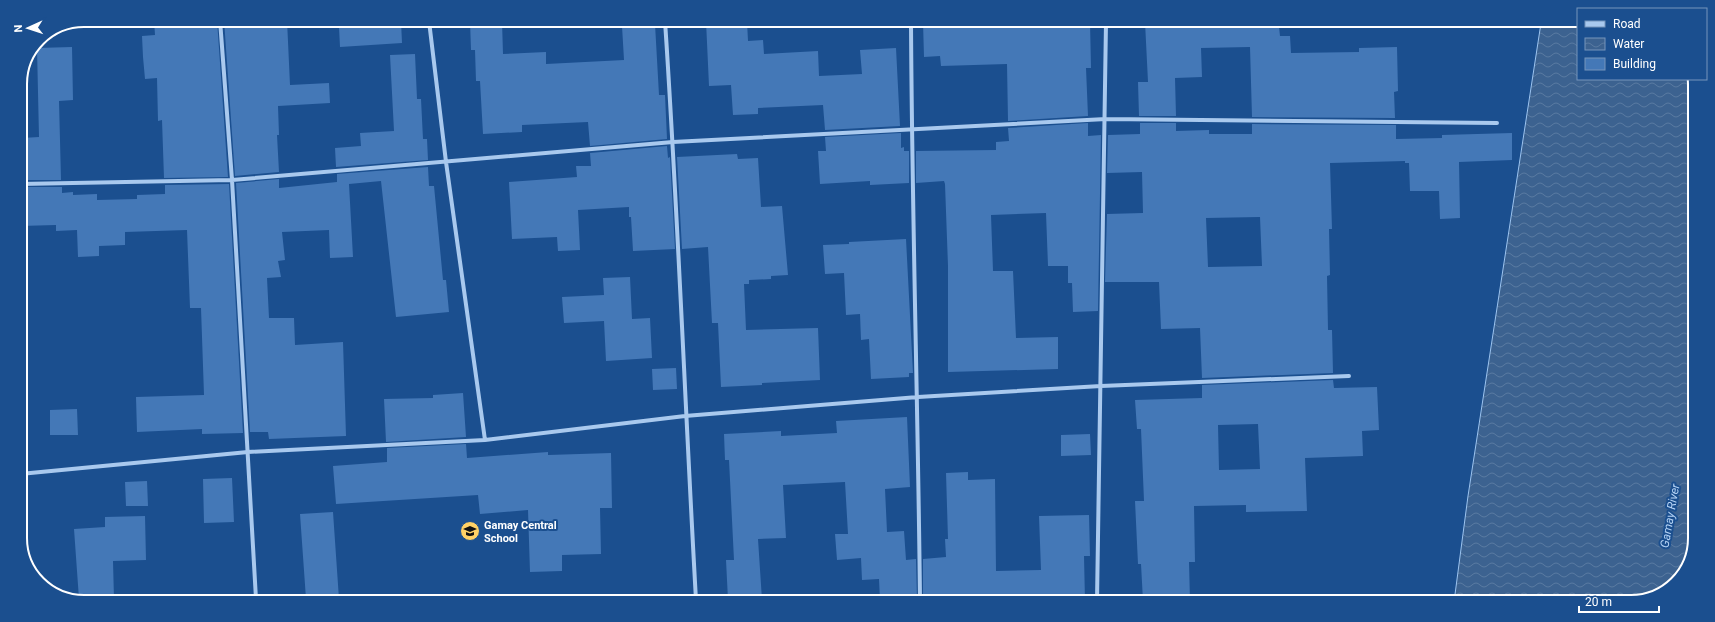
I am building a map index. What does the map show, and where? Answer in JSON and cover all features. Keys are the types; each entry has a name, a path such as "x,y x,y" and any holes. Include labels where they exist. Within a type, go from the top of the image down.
{"street":[{"path":"221,27 232,180 256,595"},
{"path":"430,27 446,162 485,440"},
{"path":"665,27 673,142 685,416 696,595"},
{"path":"911,27 920,595"},
{"path":"1097,595 1106,118 1106,27"},
{"path":"27,184 232,180 673,142 912,130 1106,118 1497,123"},
{"path":"27,473 248,452 485,440 685,416 918,397 1101,386 1349,376"}],"water":[{"name":"Gamay River","path":"1540,27 1577,27 1577,80 1688,80 1687,549 1680,567 1671,578 1656,589 1639,595 1455,595 1468,496"}],"building":[{"path":"154,27 217,27 228,177 164,178 162,120 158,121 157,78 145,79 143,57 142,36 155,35"},
{"path":"224,27 287,27 290,85 329,83 330,103 278,106 279,135 277,135 279,172 235,176"},
{"path":"339,27 401,27 402,43 340,47"},
{"path":"470,27 502,27 503,54 546,52 546,64 624,60 622,27 655,27 659,95 665,95 667,139 590,146 588,122 522,125 522,132 483,134 480,81 476,81 475,50 471,50"},
{"path":"706,27 747,27 748,41 763,40 764,54 818,51 819,76 862,74 860,50 896,48 900,126 825,130 823,105 758,108 758,114 733,115 731,85 709,86"},
{"path":"923,27 1090,27 1091,68 1086,68 1088,116 1008,121 1007,64 941,66 940,56 924,57"},
{"path":"1145,27 1279,27 1280,36 1290,36 1291,53 1359,52 1359,48 1397,47 1398,91 1394,92 1395,118 1252,117 1250,47 1201,48 1202,77 1175,78 1176,116 1139,116 1138,82 1148,82"},
{"path":"72,47 73,100 59,101 61,180 27,180 27,138 39,137 37,52 40,48"},
{"path":"415,54 417,99 421,99 423,139 427,139 428,160 336,167 335,148 361,146 360,133 394,131 390,55"},
{"path":"1088,123 1088,136 1101,135 1098,311 1073,312 1072,283 1068,283 1068,266 1048,266 1046,213 991,215 993,271 1013,271 1016,338 1058,337 1058,369 948,372 948,266 945,184 944,181 916,183 916,151 996,150 996,142 1009,141 1008,128"},
{"path":"1140,123 1176,123 1176,131 1209,130 1209,134 1252,134 1252,124 1396,125 1396,139 1442,138 1442,135 1512,133 1512,160 1459,162 1460,218 1440,219 1439,191 1410,191 1409,163 1405,163 1405,161 1330,163 1332,229 1329,229 1330,275 1327,276 1328,330 1332,330 1333,373 1202,378 1200,328 1161,329 1159,282 1105,282 1107,214 1143,213 1142,172 1107,173 1108,135 1140,134","holes":["1260,217 1262,266 1208,267 1206,218"]},
{"path":"901,133 901,148 904,147 904,151 909,151 909,183 870,185 870,181 820,184 818,151 826,151 825,137"},
{"path":"667,146 668,158 670,157 675,249 633,251 629,207 578,210 580,250 558,251 557,237 512,239 509,182 577,177 576,166 591,166 590,153"},
{"path":"737,154 738,159 758,158 761,207 782,206 788,275 771,276 771,279 749,280 749,284 744,284 746,330 818,328 820,380 721,387 718,323 712,323 708,247 682,249 677,157"},
{"path":"428,167 429,186 434,186 443,280 446,280 449,312 396,317 381,181 349,184 353,257 330,258 329,230 282,232 285,260 278,261 281,277 267,278 269,318 294,318 295,345 343,342 346,436 269,439 268,432 250,432 236,183 279,179 279,188 337,182 337,174"},
{"path":"229,184 243,433 202,434 202,429 137,432 136,397 204,395 201,308 190,308 187,230 125,232 125,245 99,246 99,256 78,257 77,230 56,231 56,225 27,226 27,187 62,187 62,193 73,192 73,195 97,194 97,200 137,199 137,195 165,194 165,185"},
{"path":"906,239 913,373 909,373 909,377 871,379 869,339 861,340 860,314 846,315 844,273 825,274 823,245"},
{"path":"630,277 632,319 650,318 652,358 606,361 604,321 564,323 562,297 604,295 603,278"},
{"path":"676,368 677,389 653,390 652,369"},
{"path":"1333,380 1334,388 1377,387 1379,430 1362,431 1363,456 1305,458 1307,511 1246,512 1246,505 1194,506 1195,562 1189,562 1190,595 1143,595 1141,564 1138,564 1135,501 1144,501 1141,429 1137,429 1135,400 1202,398 1202,385","holes":["1258,424 1260,469 1219,470 1218,425"]},
{"path":"463,393 466,437 386,442 384,399 433,398 433,395"},
{"path":"77,409 78,435 50,435 50,410"},
{"path":"907,417 910,487 885,489 887,532 904,531 906,560 916,559 917,595 880,595 879,579 862,580 861,558 837,560 835,534 848,534 845,482 783,485 786,538 758,539 762,595 728,595 726,560 734,560 729,460 725,460 724,434 781,431 781,436 837,433 836,421"},
{"path":"1090,434 1091,455 1061,456 1061,435"},
{"path":"466,444 467,458 548,452 548,455 611,453 612,508 600,508 601,554 562,555 562,571 530,572 528,510 480,514 478,495 336,504 333,466 387,462 387,448"},
{"path":"968,472 968,480 995,479 996,571 1041,570 1039,516 1089,515 1090,556 1084,556 1085,595 923,595 923,559 946,557 945,539 948,539 946,473"},
{"path":"232,478 234,522 204,523 203,479"},
{"path":"147,481 148,506 126,506 125,482"},
{"path":"333,512 339,595 306,595 300,514"},
{"path":"145,516 146,560 113,561 114,595 79,595 74,529 105,527 105,517"}],"place":[{"name":"Gamay Central School","path":"470,531"}]}
